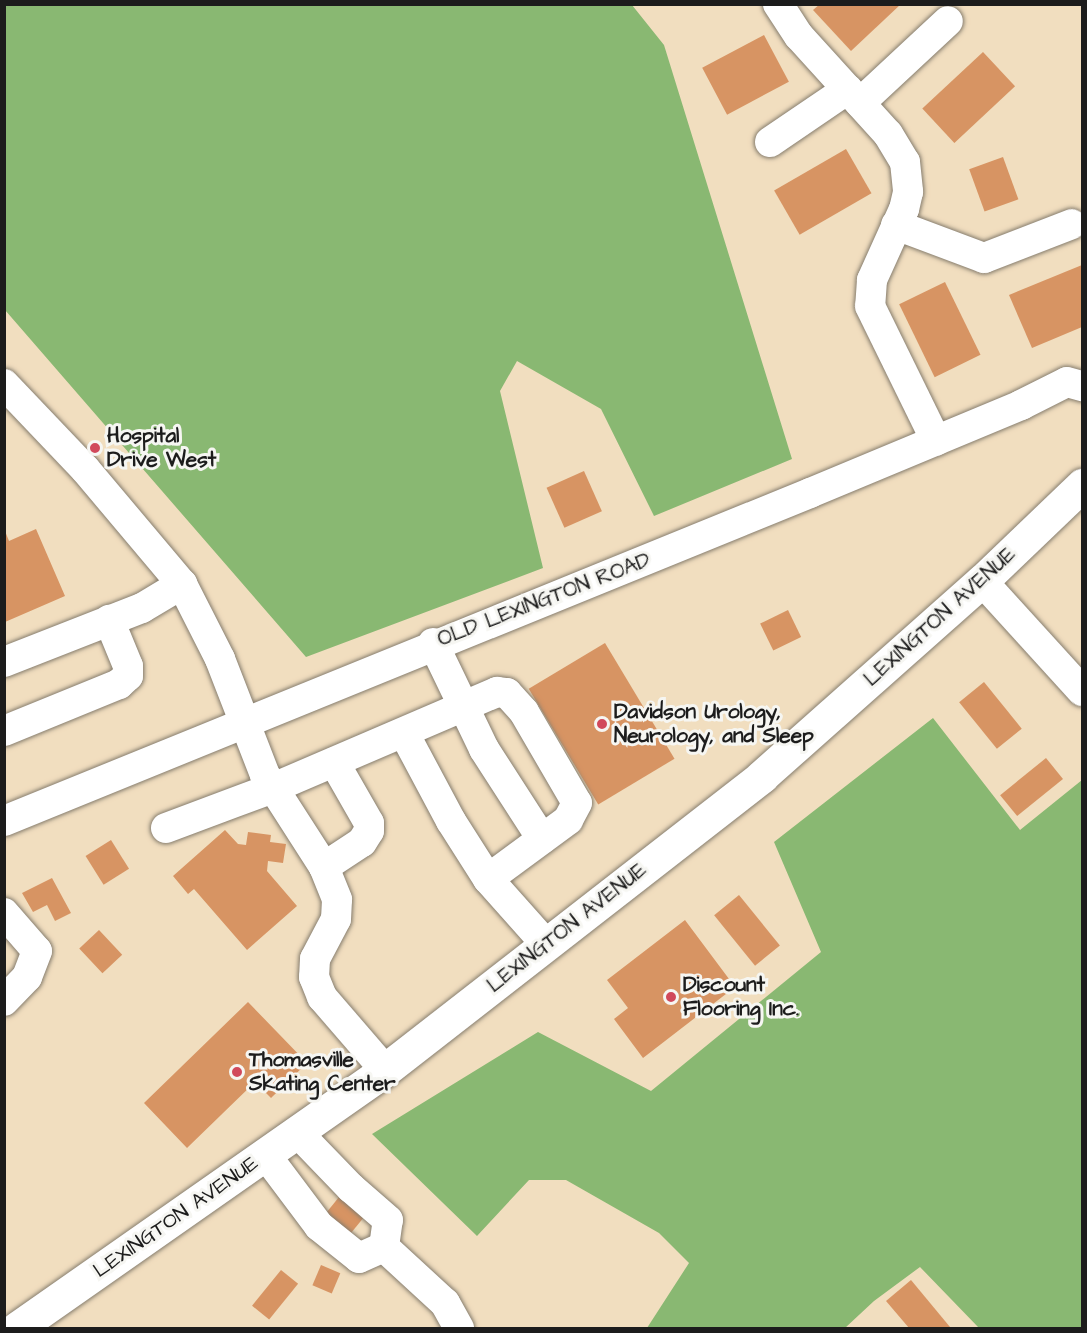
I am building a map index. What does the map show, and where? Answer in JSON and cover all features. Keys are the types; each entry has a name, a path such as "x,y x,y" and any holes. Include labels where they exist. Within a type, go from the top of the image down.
{"main road":[{"name":"LEXINGTON AVENUE","path":"17,1329 385,1070 762,776 982,581 1083,485"}],"street":[{"path":"778,4 778,10 888,134 905,162 908,192 872,280 870,306 936,441"},
{"path":"770,142 854,96 948,21"},
{"path":"896,225 984,258 1072,225"},
{"name":"OLD LEXINGTON ROAD","path":"4,821 433,644 936,441 1077,381"},
{"path":"4,384 138,529 182,584 220,659 273,788 324,867 337,900 336,919 315,959 314,976 322,997 385,1070"},
{"path":"982,581 1083,691"},
{"path":"4,662 142,608 182,584"},
{"path":"4,730 119,684 128,676 128,666 109,620"},
{"path":"433,644 484,749 542,839"},
{"path":"166,828 273,788 498,693 507,693 524,712 577,803 568,820 488,879"},
{"path":"404,733 451,821 488,879 546,944"},
{"path":"324,867 362,842 369,831 369,823 334,762"},
{"path":"4,913 37,951 27,977 4,1001"},
{"path":"297,1132 351,1188 388,1220 384,1247"},
{"path":"266,1154 319,1226 359,1258 384,1247"},
{"path":"384,1247 444,1303 459,1329"}],"green space":[{"path":"4,5 632,5 664,45 792,459 654,516 601,409 517,361 500,391 543,568 306,657 5,310"},
{"path":"933,718 1020,830 1082,780 1082,1328 979,1328 920,1267 874,1301 845,1328 647,1328 689,1263 659,1233 566,1180 529,1180 477,1236 372,1134 538,1032 651,1091 821,952 774,842"}],"building":[{"path":"820,4 901,4 851,51 813,10"},
{"path":"764,35 789,82 727,115 702,68"},
{"path":"983,52 1015,86 954,143 922,109"},
{"path":"846,149 872,193 800,235 774,190"},
{"path":"1003,157 1018,199 985,212 969,169"},
{"path":"1082,265 1082,327 1032,348 1009,295"},
{"path":"945,282 981,355 935,377 899,304"},
{"path":"584,471 602,511 564,528 547,488"},
{"path":"36,529 65,596 5,622 5,531 9,541"},
{"path":"788,610 801,637 773,651 760,624"},
{"name":"Davidson Urology, Neurology, and Sleep","path":"605,643 675,759 598,805 529,689"},
{"path":"984,682 1022,729 997,749 959,702"},
{"path":"1046,758 1063,779 1017,816 1000,795"},
{"path":"225,830 238,844 246,845 248,832 271,835 270,842 286,844 283,863 268,861 267,871 297,906 247,950 194,889 188,894 173,876"},
{"path":"111,840 129,869 104,885 86,856"},
{"path":"52,878 71,913 55,921 47,905 33,912 22,893"},
{"path":"739,895 780,946 755,966 714,915"},
{"name":"Discount Flooring Inc.","path":"685,920 735,987 643,1058 614,1019 628,1008 607,980"},
{"path":"99,930 122,955 102,973 79,948"},
{"name":"Thomasville Skating Center","path":"248,1002 307,1063 271,1098 255,1082 187,1148 144,1103"},
{"path":"339,1197 364,1217 349,1236 324,1216"},
{"path":"321,1265 340,1273 332,1293 312,1285"},
{"path":"281,1270 298,1284 269,1320 252,1306"},
{"path":"911,1280 949,1328 909,1328 886,1301"}],"place":[{"name":"Hospital Drive West","path":"95,448"},
{"name":"Davidson Urology, Neurology, and Sleep","path":"602,724"},
{"name":"Discount Flooring Inc.","path":"671,997"},
{"name":"Thomasville Skating Center","path":"237,1072"}]}
